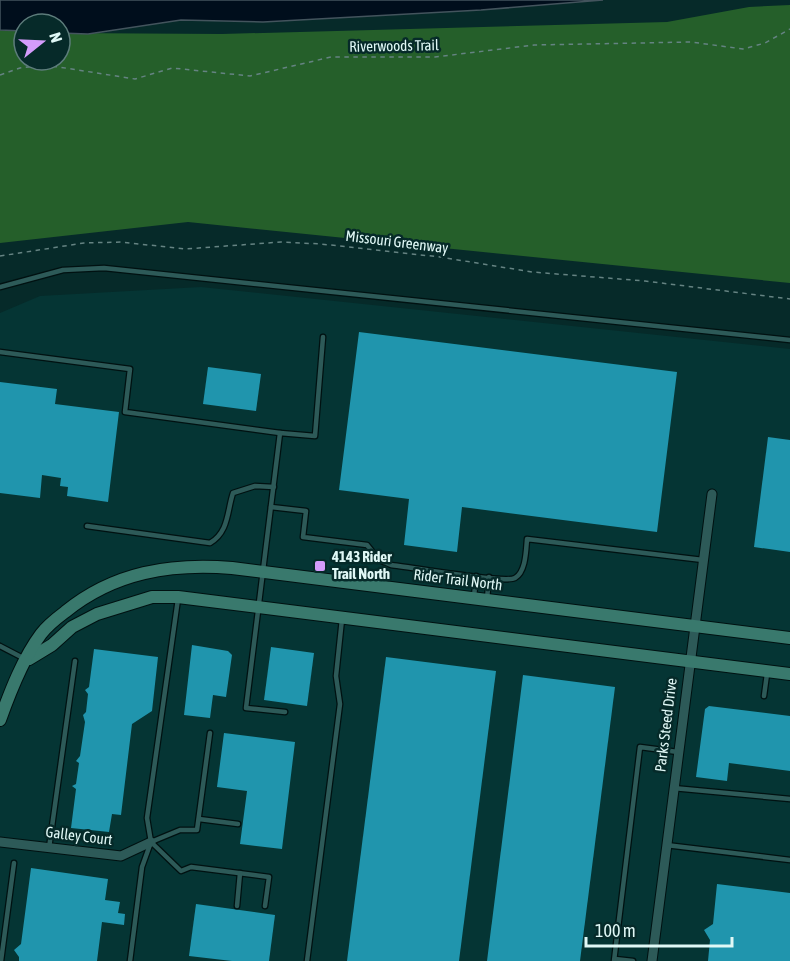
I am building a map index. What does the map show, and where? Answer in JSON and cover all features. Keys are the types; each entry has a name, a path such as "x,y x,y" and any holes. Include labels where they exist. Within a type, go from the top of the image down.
{"street":[{"name":"Parks Steed Drive","path":"652,961 712,494"},
{"name":"Rider Trail North","path":"41,645 42,633 80,599 128,576 174,567 202,566 480,598 790,638"},
{"path":"0,720 7,699 28,660 41,645 97,614 152,597 178,597 259,606 790,674"},
{"name":"Galley Court","path":"0,842 121,856 151,842"}],"lane":[{"path":"0,287 63,270 104,268 790,340"},
{"path":"0,352 130,369 125,412 315,436 323,337"},
{"path":"280,433 246,708 285,712"},
{"path":"87,526 210,543 220,535 224,528 233,493 255,486 274,488"},
{"path":"272,507 306,511 303,537 367,545 379,560 391,565 476,576 515,578 522,572 528,539 703,560"},
{"path":"476,576 480,598"},
{"path":"480,598 489,577"},
{"path":"130,961 142,867 151,842 147,818 178,597"},
{"path":"307,961 340,704 336,676 342,617"},
{"path":"0,646 28,660"},
{"path":"49,848 75,661"},
{"path":"764,696 767,671"},
{"path":"151,842 180,830 197,830 210,733"},
{"path":"633,961 615,960 640,747 678,752"},
{"path":"673,788 790,799"},
{"path":"199,819 238,824"},
{"path":"151,842 181,871 191,867 269,877 265,906"},
{"path":"666,845 790,860"},
{"path":"1,961 14,863"},
{"path":"237,906 240,873"}],"path":[{"name":"Riverwoods Trail","path":"0,75 20,68 46,65 135,79 172,68 250,76 331,57 435,57 534,45 691,42 743,49 765,43 790,29"},
{"name":"Missouri Greenway","path":"0,256 84,243 121,242 184,249 281,242 321,244 440,257 532,272 645,281 790,299"}],"shaded area":[{"path":"0,0 603,0 481,10 263,22 181,20 88,34 72,33 72,12 12,12 12,30 0,30"},
{"path":"201,287 790,349 790,961 0,961 0,313 40,296"}],"green space":[{"path":"790,5 790,283 188,222 0,243 0,30 12,30 12,72 72,72 72,33 222,34 667,22 749,7"}],"building":[{"path":"359,332 677,372 657,532 462,507 457,552 404,545 409,499 339,490"},
{"path":"208,367 261,374 256,411 203,404"},
{"path":"0,382 57,389 55,404 119,412 108,502 67,496 68,487 60,486 61,478 42,475 40,498 0,493"},
{"path":"768,437 790,440 790,552 754,547"},
{"path":"192,645 228,651 232,655 226,697 213,695 210,718 184,715"},
{"path":"271,647 314,653 307,706 264,700"},
{"path":"94,649 158,657 152,711 132,724 121,815 112,814 109,832 71,828 76,789 72,786 76,784 79,763 76,761 80,756 85,722 83,715 86,712 88,694 85,690 89,687"},
{"path":"386,657 496,671 459,961 347,961"},
{"path":"523,675 615,687 580,961 487,961"},
{"path":"709,706 790,716 790,771 729,763 727,781 696,777 705,709"},
{"path":"224,733 295,742 282,849 240,844 247,791 217,787"},
{"path":"31,868 108,879 105,900 120,902 118,913 125,914 124,925 102,922 97,961 19,961 14,950 21,944"},
{"path":"717,884 790,893 790,961 708,961 710,940 704,930 713,924"},
{"path":"196,904 275,915 269,961 232,961 189,956"}],"place":[{"name":"4143 Rider Trail North","path":"320,566"}]}
